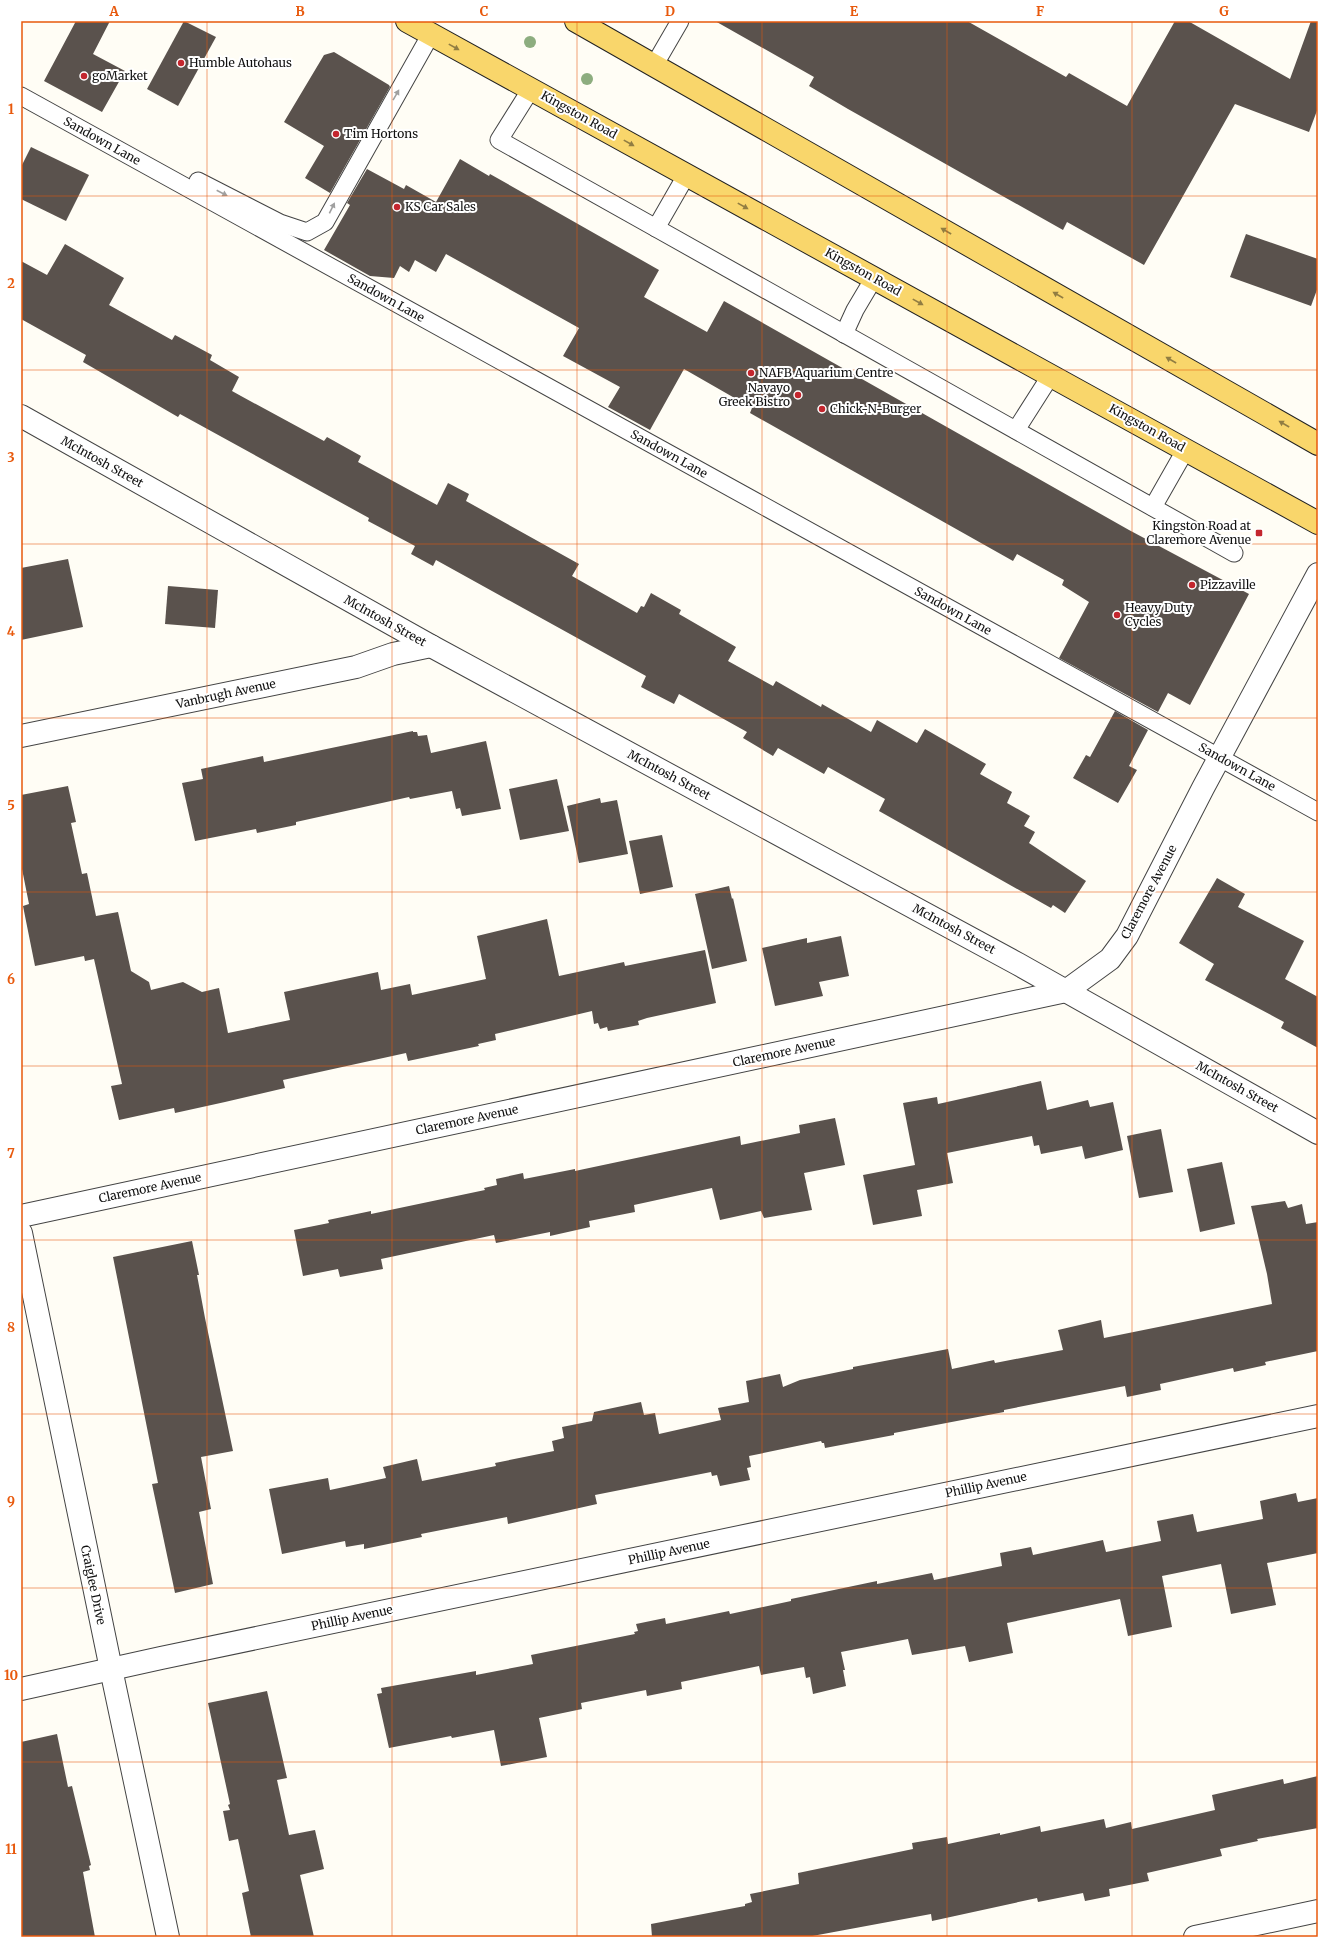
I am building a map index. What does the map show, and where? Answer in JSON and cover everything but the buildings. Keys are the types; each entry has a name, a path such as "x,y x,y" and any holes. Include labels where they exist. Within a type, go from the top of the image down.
{"main road":[{"name":"Kingston Road","path":"407,21 1318,523"},
{"path":"576,21 655,64 1318,444"}],"street":[{"name":"McIntosh Street","path":"21,416 430,646 1066,991 1318,1133"},
{"name":"Claremore Avenue","path":"21,1216 1066,991 1110,959 1127,936 1203,788 1221,758 1318,574"},
{"name":"Vanbrugh Avenue","path":"21,736 356,667 393,654 430,646"},
{"name":"Craiglee Drive","path":"21,1233 168,1937"},
{"name":"Phillip Avenue","path":"21,1689 1318,1416"},
{"path":"1195,1937 1318,1911"}],"lane":[{"path":"655,64 680,21"},
{"path":"187,176 280,223 307,232 325,222 431,34"},
{"path":"531,89 499,140 1234,553"},
{"name":"Sandown Lane","path":"21,96 1318,812"},
{"path":"656,228 686,174"},
{"path":"844,334 874,278"},
{"path":"1016,430 1051,375"},
{"path":"1153,508 1186,449"}],"place":[{"name":"Humble Autohaus","path":"181,63"},
{"name":"goMarket","path":"84,76"},
{"name":"Tim Hortons","path":"336,134"},
{"name":"KS Car Sales","path":"397,207"},
{"name":"NAFB Aquarium Centre","path":"751,373"},
{"name":"Navayo Greek Bistro","path":"798,395"},
{"name":"Chick-N-Burger","path":"822,409"},
{"name":"Kingston Road at Claremore Avenue","path":"1259,533"},
{"name":"Pizzaville","path":"1192,585"},
{"name":"Heavy Duty Cycles","path":"1117,615"}]}
